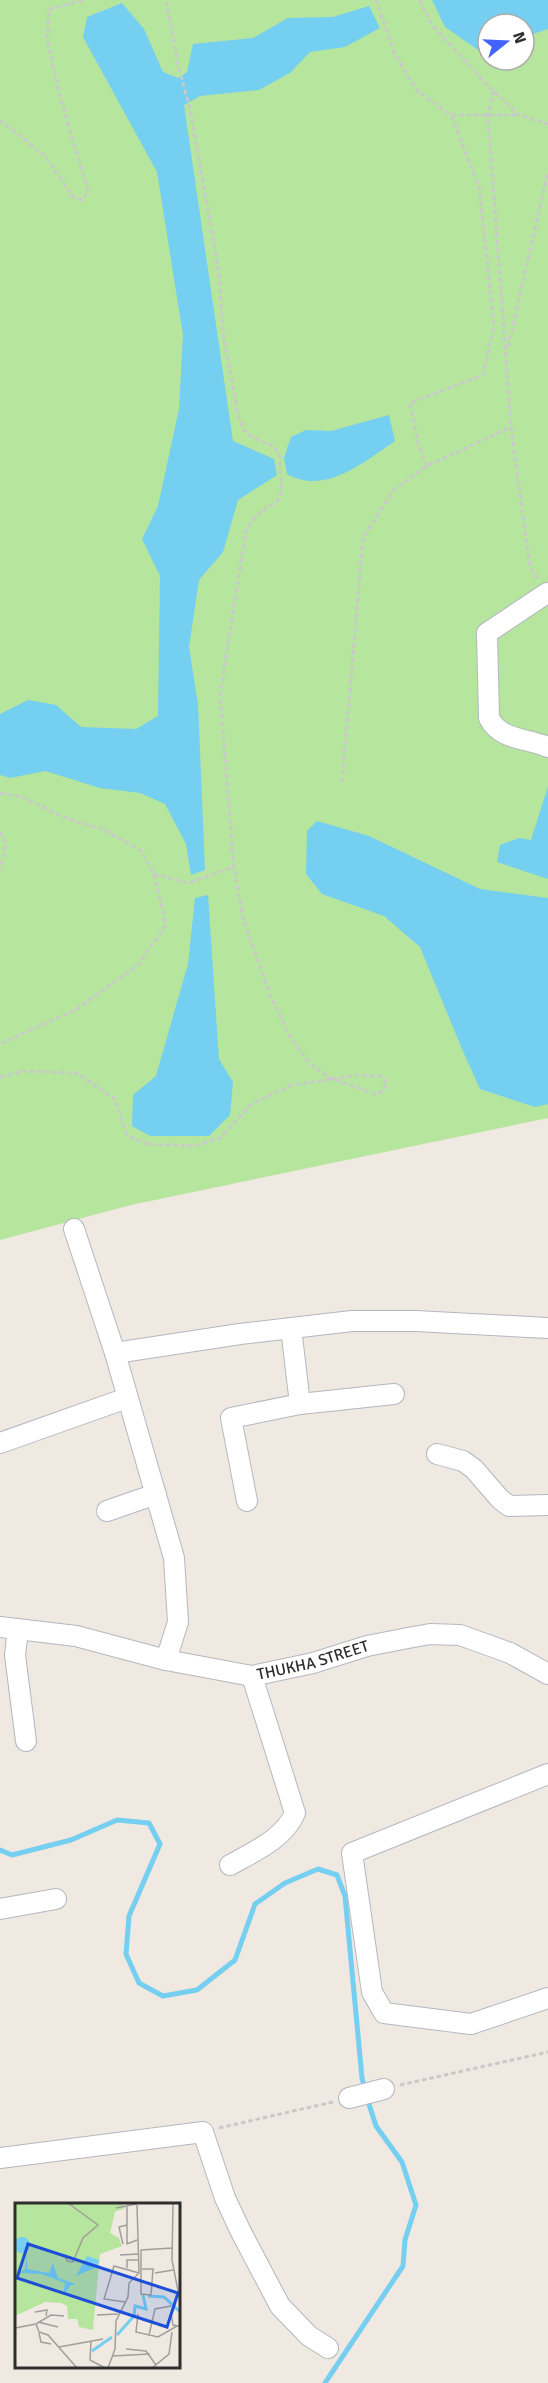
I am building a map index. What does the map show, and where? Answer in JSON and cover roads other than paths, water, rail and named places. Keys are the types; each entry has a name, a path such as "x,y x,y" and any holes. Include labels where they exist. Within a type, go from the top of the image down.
{"street":[{"path":"547,593 487,633 489,718 495,729 503,734 548,747"},
{"path":"74,1229 115,1353 174,1558 178,1622 166,1660"},
{"path":"115,1353 352,1321 416,1321 548,1328"},
{"path":"291,1328 300,1404"},
{"path":"247,1501 231,1418 300,1404 394,1394"},
{"path":"0,1443 127,1398"},
{"path":"437,1454 463,1461 474,1469 509,1506 548,1505"},
{"path":"107,1511 156,1494"},
{"path":"9,1628 15,1655 26,1741"},
{"name":"THUKHA STREET","path":"9,1628 75,1636 166,1660 252,1676 313,1664 367,1646 430,1634 460,1635 510,1653 548,1674"},
{"path":"230,1865 280,1834 290,1825 295,1813 252,1676"},
{"path":"548,1774 352,1853 372,1992 384,2013 471,2024 548,1998"},
{"path":"0,1909 56,1899"},
{"path":"349,2098 384,2089"},
{"path":"0,2158 203,2132 225,2198 280,2306 302,2330 328,2348"}],"water":[{"path":"432,0 548,0 548,29 536,33 536,12 476,12 476,49 445,27"},
{"path":"122,3 144,29 163,72 178,78 187,72 193,44 253,38 288,18 333,17 369,6 380,28 345,47 310,52 290,73 259,90 200,96 184,105 233,441 274,459 277,475 238,500 223,552 199,580 189,647 198,704 205,870 191,875 186,844 165,804 140,793 100,788 45,771 10,778 0,775 0,714 28,700 56,705 81,727 136,729 158,716 160,576 142,539 158,506 179,409 183,335 157,172 83,37 87,17"},
{"path":"389,415 395,441 358,466 330,478 316,481 301,480 287,474 284,458 291,437 306,430 331,431"},
{"path":"548,786 548,879 497,862 500,845 519,838 531,840"},
{"path":"317,821 369,836 480,889 548,898 548,1104 535,1107 480,1089 420,947 384,916 322,894 306,874 307,831"},
{"path":"208,895 219,1059 233,1082 230,1115 209,1136 150,1136 132,1126 133,1095 156,1076 188,964 195,898"}],"waterway":[{"path":"0,1850 12,1855 71,1840 117,1820 149,1823 160,1844 129,1916 126,1954 139,1983 163,1996 197,1990 235,1960 255,1904 285,1883 318,1869 337,1875 345,1896 362,2078 365,2089"},
{"path":"325,2383 403,2266 405,2240 416,2205 402,2162 376,2126 367,2098"}]}
